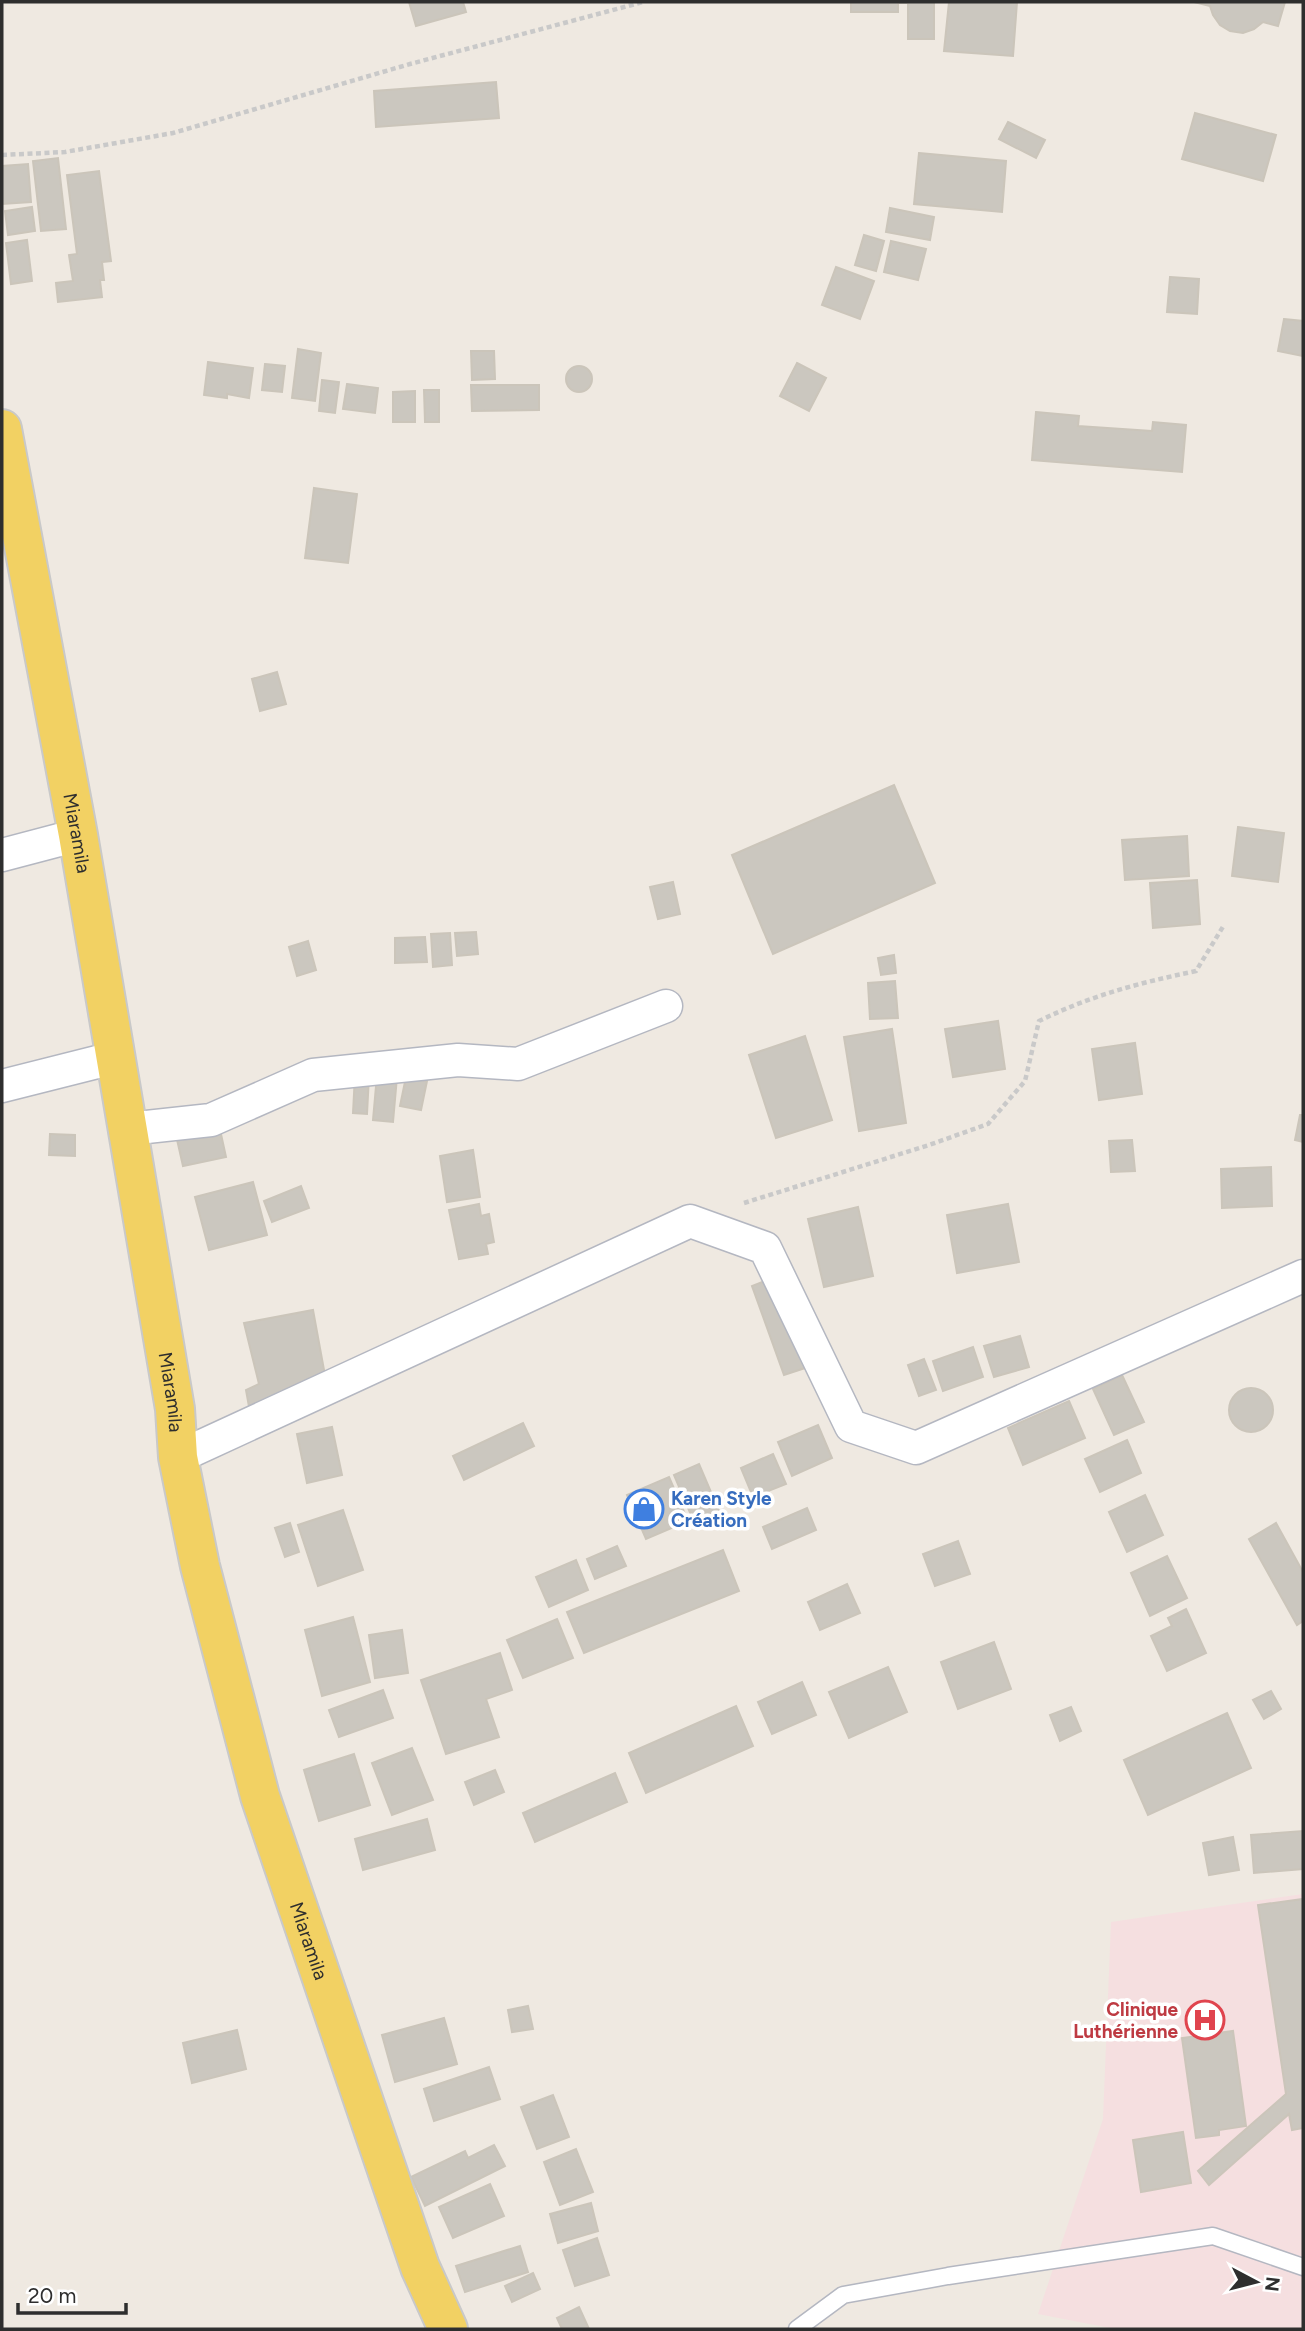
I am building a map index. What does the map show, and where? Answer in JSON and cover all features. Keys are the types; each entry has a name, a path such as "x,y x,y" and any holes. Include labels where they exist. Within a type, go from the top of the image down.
{"main road":[{"name":"Miaramila","path":"2,429 117,1057 175,1409 178,1457 200,1566 260,1796 419,2267 448,2329"}],"street":[{"path":"2,855 78,835"},
{"path":"128,1129 211,1120 313,1075 458,1060 518,1063 666,1006"},
{"path":"2,1086 117,1057"},
{"path":"178,1457 690,1221 765,1248 851,1426 916,1448 1303,1276"}],"lane":[{"path":"797,2329 844,2295 948,2276 1213,2236 1303,2267"}],"path":[{"path":"2,155 65,152 173,133 410,64 643,2"},
{"path":"690,1221 988,1124 1025,1081 1039,1021 1077,1002 1133,984 1196,971 1224,925"}],"shaded area":[{"name":"Clinique Luthérienne","path":"1303,1894 1303,2329 1115,2329 1038,2314 1103,2119 1111,1922"}],"building":[{"path":"409,2 463,2 466,12 416,26"},
{"path":"851,2 934,2 934,39 908,39 908,3 898,3 898,12 851,12"},
{"path":"949,2 1017,2 1013,56 944,51"},
{"path":"1194,2 1285,2 1278,26 1263,22 1243,33 1230,31 1220,25 1210,6"},
{"path":"496,82 499,118 376,127 374,91"},
{"path":"1195,113 1276,135 1263,181 1182,159"},
{"path":"1008,122 1045,140 1036,158 999,139"},
{"path":"919,153 1006,161 1002,212 914,204"},
{"path":"58,158 66,229 41,231 33,161"},
{"path":"28,164 31,202 2,204 2,166"},
{"path":"99,171 111,261 102,262 102,297 58,302 56,283 73,281 69,255 77,254 67,175"},
{"path":"32,207 35,231 8,235 5,211"},
{"path":"890,208 934,217 930,240 886,232"},
{"path":"864,235 884,241 876,271 855,265"},
{"path":"27,240 32,281 11,284 6,243"},
{"path":"891,241 926,249 918,280 884,272"},
{"path":"836,267 874,281 860,319 822,305"},
{"path":"1170,277 1199,279 1197,314 1167,312"},
{"path":"1284,319 1303,321 1303,356 1278,351"},
{"path":"298,349 321,353 315,401 292,398"},
{"path":"471,351 494,351 495,379 472,380"},
{"path":"208,362 253,368 249,398 227,394 227,398 204,395"},
{"path":"797,363 826,378 809,411 780,396"},
{"path":"265,364 285,366 282,392 262,390"},
{"path":"579,366 588,370 592,379 588,388 579,392 570,388 566,379 570,370"},
{"path":"322,380 339,382 335,413 319,411"},
{"path":"347,384 378,388 375,413 343,409"},
{"path":"471,385 539,385 539,410 472,411"},
{"path":"424,390 439,390 439,422 425,422"},
{"path":"415,391 415,422 393,422 393,392"},
{"path":"1036,412 1079,416 1078,426 1152,431 1153,422 1186,425 1182,472 1032,460"},
{"path":"314,488 357,494 348,563 305,558"},
{"path":"277,672 286,704 260,711 252,679"},
{"path":"894,785 935,883 773,954 732,855"},
{"path":"1238,827 1284,833 1278,882 1232,876"},
{"path":"1187,836 1189,876 1125,880 1122,840"},
{"path":"1197,880 1200,924 1153,928 1150,883"},
{"path":"673,882 680,914 658,919 650,887"},
{"path":"476,932 478,954 457,956 455,933"},
{"path":"450,933 452,965 433,967 431,934"},
{"path":"425,937 427,962 395,963 395,938"},
{"path":"308,941 316,970 297,976 289,947"},
{"path":"894,955 896,973 881,975 878,958"},
{"path":"895,981 898,1018 870,1019 868,983"},
{"path":"998,1021 1005,1069 953,1077 945,1029"},
{"path":"892,1029 906,1123 859,1131 844,1037"},
{"path":"805,1036 832,1120 776,1138 749,1055"},
{"path":"1135,1043 1142,1094 1099,1100 1092,1049"},
{"path":"355,1075 369,1076 367,1114 353,1113"},
{"path":"377,1075 397,1077 393,1122 373,1120"},
{"path":"406,1077 427,1081 421,1110 400,1106"},
{"path":"1300,1115 1303,1115 1303,1142 1295,1140"},
{"path":"219,1125 226,1157 183,1166 176,1135"},
{"path":"50,1134 75,1135 75,1156 49,1155"},
{"path":"1132,1140 1135,1171 1111,1172 1109,1141"},
{"path":"473,1150 480,1197 447,1202 440,1156"},
{"path":"1271,1167 1272,1206 1222,1208 1221,1169"},
{"path":"253,1182 267,1235 209,1250 195,1197"},
{"path":"301,1186 309,1208 272,1222 264,1201"},
{"path":"479,1204 481,1216 489,1214 494,1242 486,1244 488,1254 459,1259 449,1210"},
{"path":"1008,1204 1019,1262 957,1273 947,1215"},
{"path":"858,1207 873,1276 824,1287 808,1219"},
{"path":"773,1278 805,1368 784,1375 752,1286"},
{"path":"313,1310 326,1381 250,1412 246,1390 259,1384 244,1323"},
{"path":"1020,1336 1029,1367 994,1377 984,1346"},
{"path":"973,1347 983,1377 943,1391 933,1361"},
{"path":"924,1359 936,1390 919,1396 908,1365"},
{"path":"1122,1375 1144,1422 1114,1435 1093,1389"},
{"path":"1251,1388 1266,1395 1273,1410 1266,1425 1251,1432 1236,1425 1229,1410 1236,1395"},
{"path":"1069,1401 1085,1438 1023,1465 1008,1428"},
{"path":"523,1423 534,1446 464,1480 453,1456"},
{"path":"818,1425 832,1458 792,1476 778,1442"},
{"path":"332,1427 342,1475 307,1483 297,1434"},
{"path":"1127,1440 1141,1473 1100,1492 1085,1459"},
{"path":"773,1454 786,1484 753,1497 741,1468"},
{"path":"699,1464 722,1518 697,1529 674,1475"},
{"path":"669,1477 688,1521 646,1539 627,1495"},
{"path":"1145,1495 1163,1535 1127,1552 1109,1512"},
{"path":"807,1508 816,1530 772,1549 763,1527"},
{"path":"343,1510 363,1570 318,1586 298,1525"},
{"path":"290,1523 299,1552 285,1557 275,1528"},
{"path":"1276,1523 1303,1572 1303,1621 1297,1625 1249,1539"},
{"path":"958,1541 970,1574 935,1586 923,1554"},
{"path":"617,1546 626,1566 595,1579 587,1559"},
{"path":"723,1550 739,1591 584,1653 567,1612"},
{"path":"1167,1556 1187,1598 1150,1616 1131,1573"},
{"path":"576,1560 588,1590 549,1607 536,1577"},
{"path":"847,1584 860,1613 820,1630 808,1602"},
{"path":"1186,1609 1206,1653 1167,1671 1151,1636 1172,1626 1168,1618"},
{"path":"353,1617 370,1682 322,1696 305,1630"},
{"path":"557,1619 573,1658 523,1678 507,1640"},
{"path":"402,1630 408,1673 375,1678 369,1635"},
{"path":"994,1642 1011,1689 958,1709 941,1662"},
{"path":"500,1653 512,1690 486,1699 499,1737 446,1754 421,1680"},
{"path":"888,1667 907,1712 849,1738 829,1692"},
{"path":"802,1682 816,1715 772,1734 758,1702"},
{"path":"383,1690 393,1718 339,1737 329,1710"},
{"path":"1271,1691 1281,1709 1264,1719 1253,1700"},
{"path":"736,1706 753,1746 646,1793 629,1753"},
{"path":"1071,1707 1081,1731 1060,1741 1050,1715"},
{"path":"1227,1713 1251,1768 1148,1815 1124,1760"},
{"path":"412,1748 433,1800 392,1815 372,1763"},
{"path":"354,1754 370,1805 319,1821 304,1770"},
{"path":"495,1770 504,1792 474,1805 465,1782"},
{"path":"615,1773 627,1802 535,1842 523,1813"},
{"path":"427,1819 435,1850 363,1870 355,1839"},
{"path":"1303,1831 1303,1869 1254,1873 1251,1835"},
{"path":"1233,1837 1239,1870 1209,1875 1203,1843"},
{"path":"1303,1899 1303,2128 1292,2130 1289,2114 1209,2185 1198,2171 1286,2094 1258,1905"},
{"path":"528,2006 533,2029 512,2032 508,2010"},
{"path":"444,2018 457,2064 395,2082 382,2035"},
{"path":"237,2030 246,2069 192,2083 183,2043"},
{"path":"1233,2031 1246,2126 1219,2130 1219,2135 1196,2138 1182,2038"},
{"path":"489,2067 500,2099 434,2121 424,2089"},
{"path":"553,2095 569,2137 537,2149 521,2107"},
{"path":"1183,2132 1191,2183 1141,2192 1133,2140"},
{"path":"494,2145 505,2166 425,2206 411,2177 465,2151 468,2158"},
{"path":"576,2149 593,2192 560,2205 544,2162"},
{"path":"490,2184 504,2216 453,2238 439,2207"},
{"path":"591,2203 598,2231 558,2243 550,2214"},
{"path":"597,2238 609,2275 575,2286 563,2250"},
{"path":"520,2246 528,2272 465,2292 456,2266"},
{"path":"533,2273 540,2289 512,2302 505,2286"},
{"path":"579,2307 589,2329 562,2329 557,2318"}],"place":[{"name":"Karen Style Création","path":"644,1509"},
{"name":"Clinique Luthérienne","path":"1205,2020"}]}
